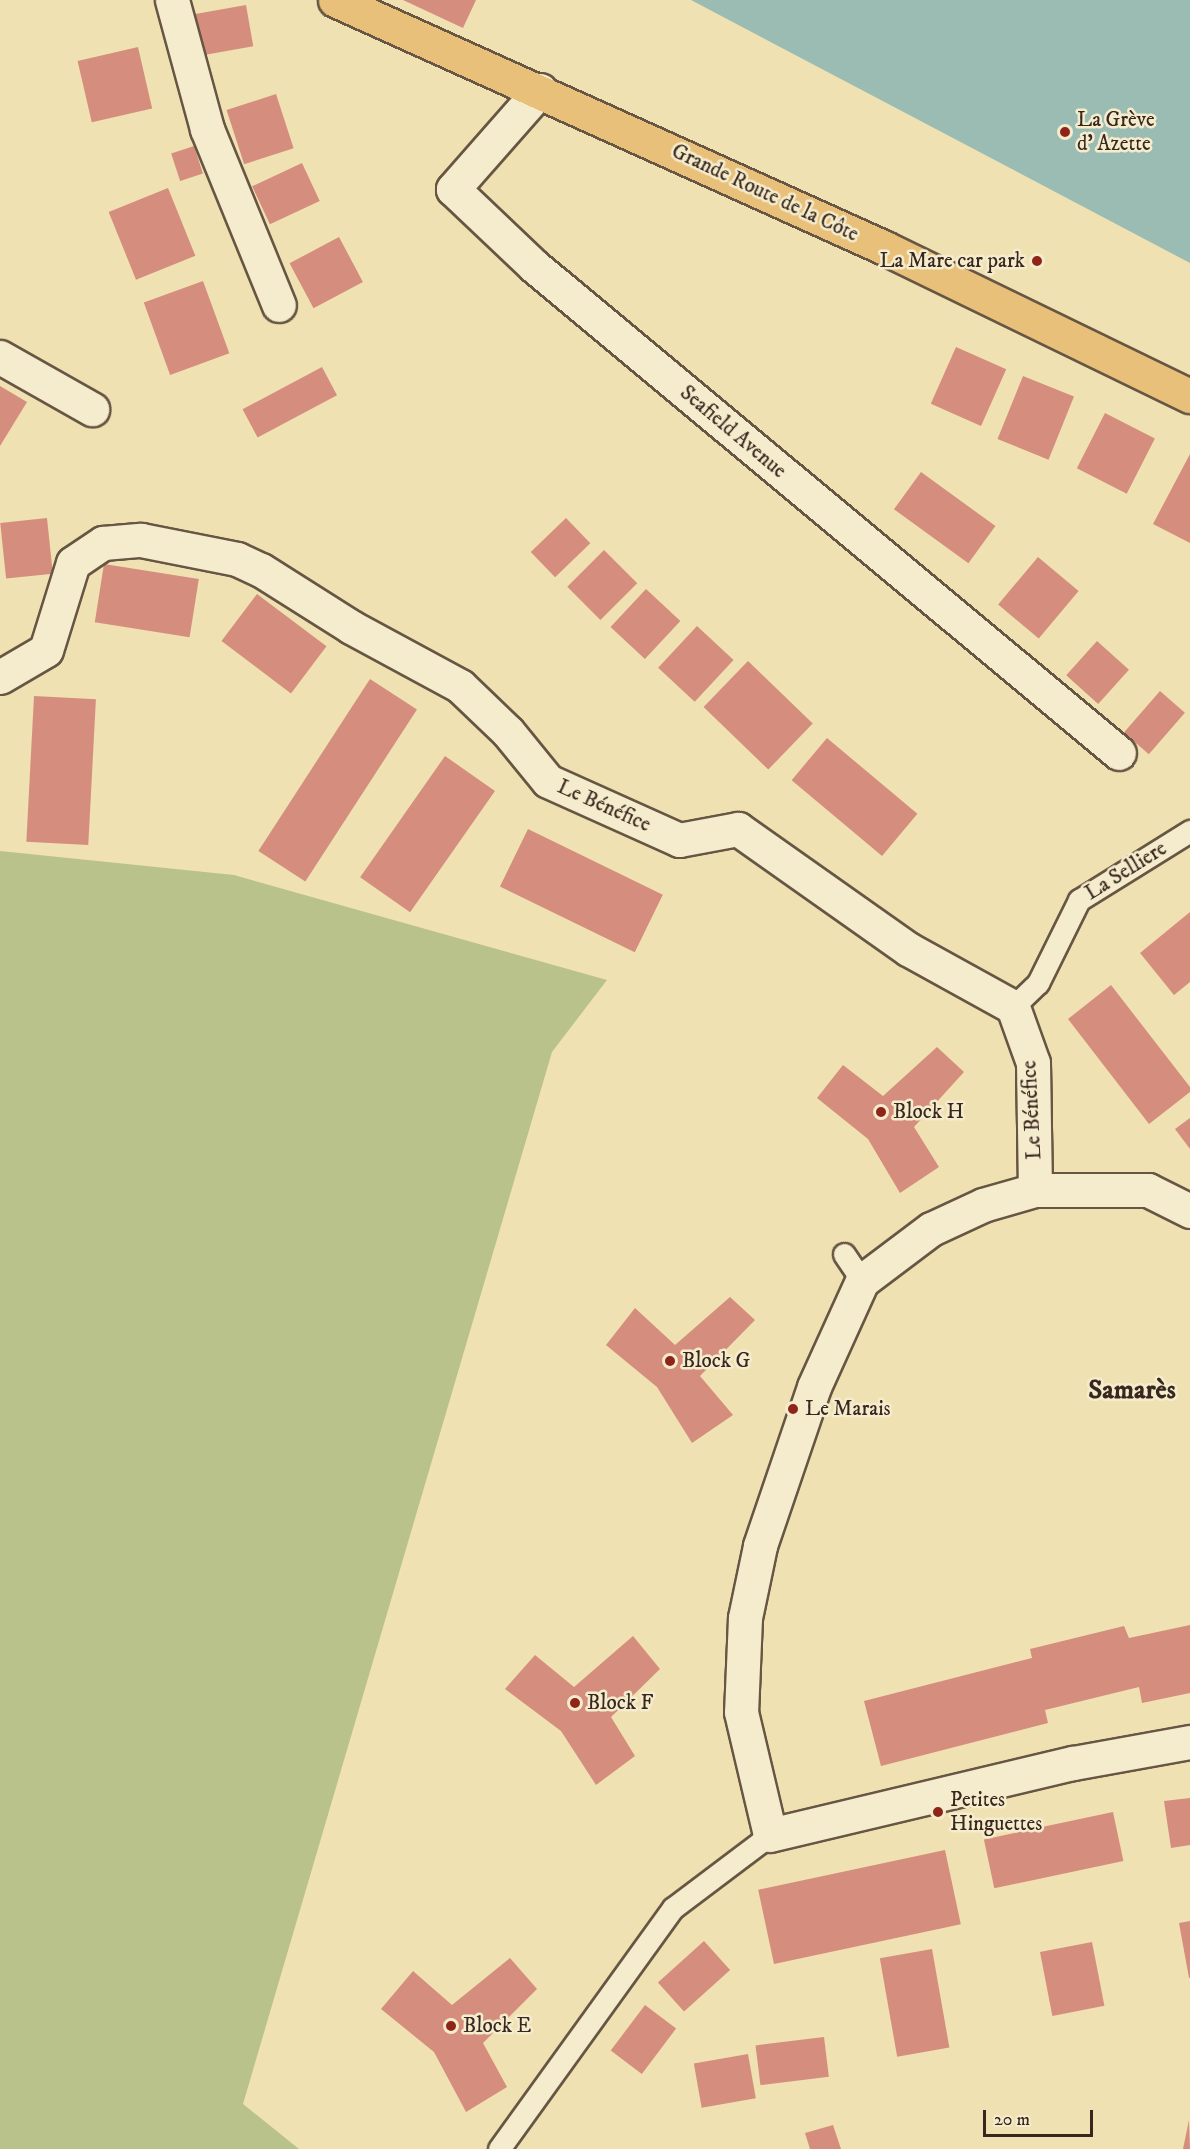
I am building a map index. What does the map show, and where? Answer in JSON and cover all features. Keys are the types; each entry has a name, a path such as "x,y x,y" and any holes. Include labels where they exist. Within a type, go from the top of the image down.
{"main road":[{"name":"Grande Route de la Côte","path":"335,0 540,90 1190,396"}],"street":[{"path":"172,0 207,129 279,305"},
{"name":"Seafield Avenue","path":"540,90 453,189 534,266 1119,753"},
{"path":"0,357 92,410"},
{"name":"Le Bénéfice","path":"0,677 46,650 74,563 103,543 141,540 237,559 460,686 508,732 548,781 679,840 738,830 908,949 1013,1007 1033,1063 1035,1190"},
{"path":"1190,1211 1148,1190 1035,1190 983,1205 853,1267 760,1546 745,1618 741,1712 770,1835 1072,1763 1190,1743"}],"lane":[{"name":"La Selliere","path":"1013,1007 1038,983 1079,900 1190,831"},
{"path":"499,2149 673,1908 770,1835"}],"green space":[{"path":"0,851 234,875 607,980 552,1052 243,2104 299,2149 0,2149"}],"water":[{"name":"La Grève d’ Azette","path":"691,0 1190,0 1190,263"}],"building":[{"path":"403,0 476,0 463,28"},
{"path":"246,5 253,46 194,57 187,15"},
{"path":"138,47 152,108 92,122 78,61"},
{"path":"276,94 294,148 244,164 227,110"},
{"path":"194,146 203,174 180,181 171,153"},
{"path":"302,163 320,201 270,224 252,186"},
{"path":"168,188 195,256 136,280 109,212"},
{"path":"339,237 363,282 313,308 290,263"},
{"path":"203,281 229,353 170,375 144,303"},
{"path":"956,347 1006,369 981,426 931,404"},
{"path":"322,367 337,395 258,438 243,409"},
{"path":"1023,376 1074,397 1049,460 998,439"},
{"path":"0,386 27,402 0,446"},
{"path":"1105,413 1155,438 1127,494 1077,468"},
{"path":"1190,454 1190,543 1153,524"},
{"path":"921,472 995,526 968,563 894,509"},
{"path":"47,518 53,574 6,579 0,523"},
{"path":"566,518 590,543 555,577 531,552"},
{"path":"604,550 637,583 600,620 567,587"},
{"path":"1038,557 1079,591 1039,639 998,604"},
{"path":"104,564 199,579 190,637 95,622"},
{"path":"646,589 680,621 645,659 611,627"},
{"path":"257,594 326,646 291,693 221,641"},
{"path":"697,626 734,660 695,702 658,668"},
{"path":"1097,641 1129,670 1098,704 1066,675"},
{"path":"748,661 813,724 768,770 704,707"},
{"path":"370,679 417,709 305,881 258,851"},
{"path":"1160,691 1185,713 1149,754 1124,733"},
{"path":"34,696 96,699 88,845 26,842"},
{"path":"827,738 917,814 882,856 792,780"},
{"path":"445,756 495,791 410,912 360,877"},
{"path":"528,829 663,895 635,952 500,887"},
{"path":"1190,912 1190,982 1174,995 1140,953"},
{"path":"1111,985 1190,1087 1190,1092 1149,1124 1068,1019"},
{"name":"Block H","path":"937,1047 964,1072 914,1127 939,1167 900,1193 868,1139 817,1098 843,1065 883,1096"},
{"path":"1190,1118 1190,1149 1175,1129"},
{"name":"Block G","path":"730,1297 755,1320 700,1376 733,1415 692,1443 657,1387 606,1345 635,1308 675,1345"},
{"path":"1190,1625 1190,1693 1142,1703 1139,1687 1045,1710 1048,1723 881,1766 864,1701 1032,1658 1030,1649 1124,1626 1129,1638"},
{"name":"Block F","path":"633,1636 660,1669 611,1717 635,1756 596,1785 561,1731 505,1689 535,1655 574,1687"},
{"path":"1190,1798 1190,1845 1171,1848 1164,1801"},
{"path":"1113,1812 1123,1861 994,1888 984,1839"},
{"path":"945,1850 961,1924 774,1964 758,1890"},
{"path":"1190,1921 1190,1978 1189,1978 1179,1923"},
{"path":"704,1941 730,1970 684,2011 658,1982"},
{"path":"1092,1942 1104,2006 1052,2016 1040,1952"},
{"path":"932,1949 949,2047 897,2057 880,1958"},
{"name":"Block E","path":"510,1958 537,1989 483,2043 507,2087 466,2112 434,2052 381,2009 413,1971 452,2005"},
{"path":"645,2005 676,2028 642,2074 611,2051"},
{"path":"824,2037 829,2077 760,2085 756,2045"},
{"path":"748,2054 756,2098 702,2108 694,2064"},
{"path":"1189,2120 1190,2149 1183,2149"},
{"path":"833,2125 841,2149 810,2149 805,2133"}],"place":[{"name":"La Grève d’ Azette","path":"1065,132"},
{"name":"La Mare car park","path":"1037,261"},
{"name":"Block H","path":"881,1112"},
{"name":"Block G","path":"670,1361"},
{"name":"Le Marais","path":"793,1409"},
{"name":"Block F","path":"575,1703"},
{"name":"Petites Hinguettes","path":"938,1812"},
{"name":"Block E","path":"451,2026"}],"district":[{"name":"Samarès","path":"1132,1391"}]}
